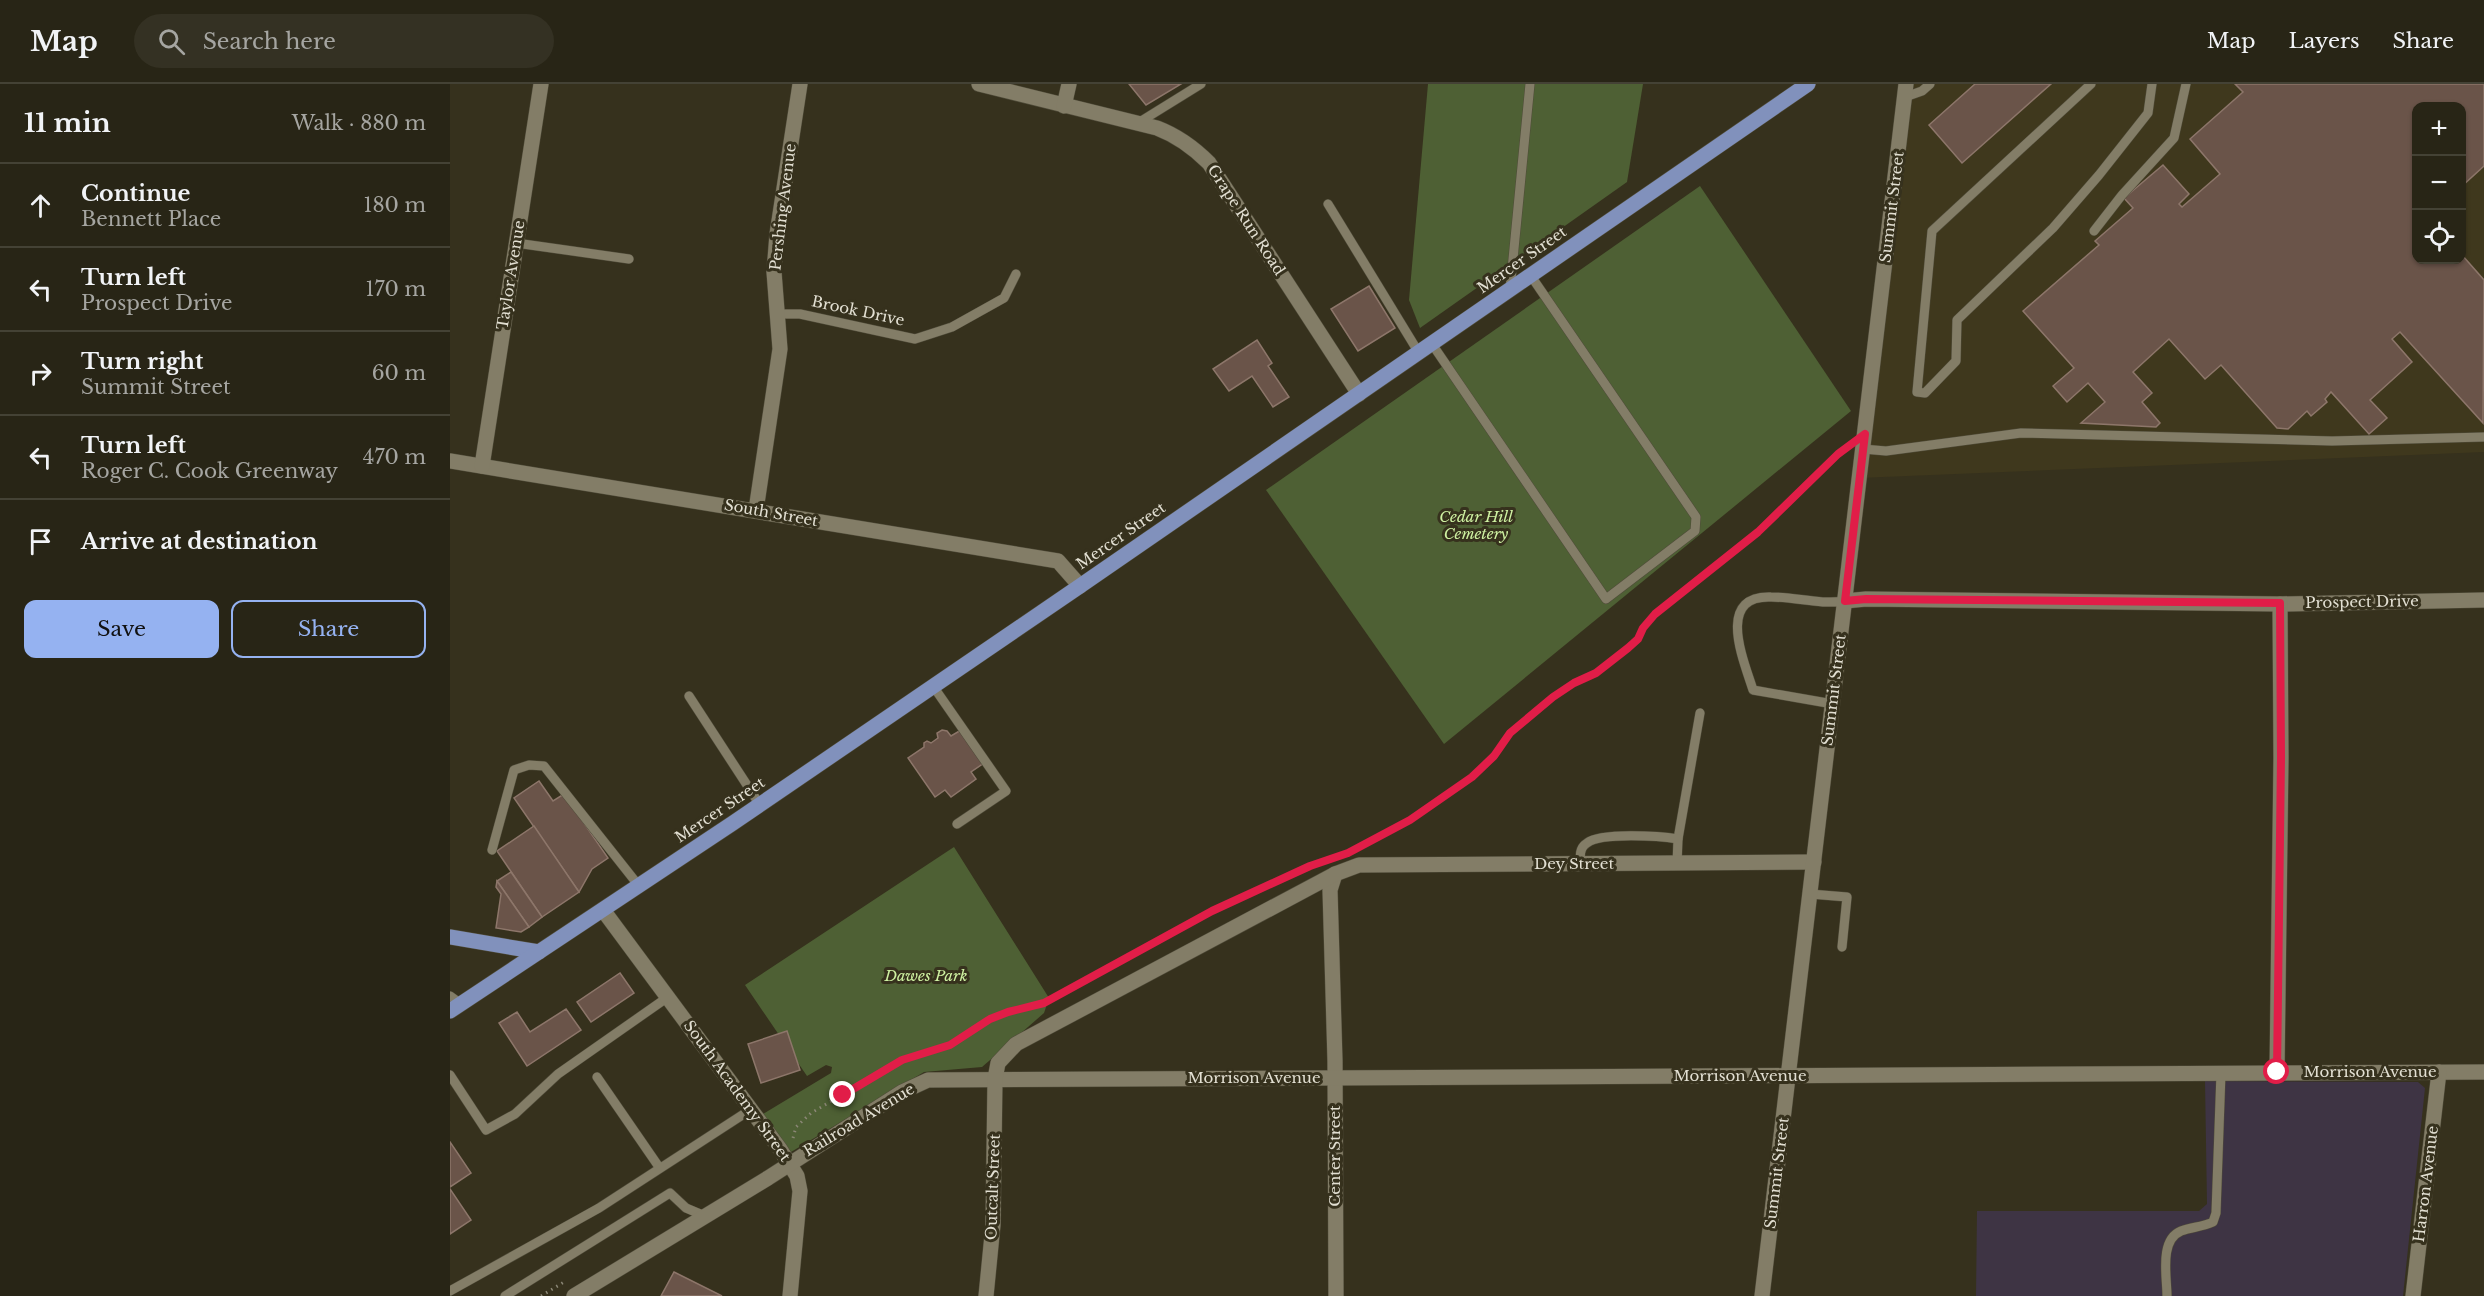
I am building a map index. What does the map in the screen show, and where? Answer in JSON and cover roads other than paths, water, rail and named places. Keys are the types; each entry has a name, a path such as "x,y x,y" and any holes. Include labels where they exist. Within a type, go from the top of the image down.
{"main road":[{"name":"Mercer Street","path":"454,1004 539,952 760,805 1531,276 1790,89 1808,84"},
{"path":"450,937 539,952"}],"street":[{"name":"Taylor Avenue","path":"482,466 541,84"},
{"name":"Pershing Avenue","path":"756,510 780,349 774,272 777,234 800,84"},
{"name":"Grape Run Road","path":"979,84 1138,123 1175,135 1194,147 1209,163 1359,394"},
{"path":"1064,106 1069,84"},
{"name":"Summit Street","path":"1762,1296 1905,91"},
{"name":"South Street","path":"450,460 1058,561 1080,586"},
{"name":"Prospect Drive","path":"1845,601 1866,599 2280,603 2484,600"},
{"path":"2277,1072 2281,758 2280,603"},
{"name":"Dey Street","path":"1335,874 1359,865 1814,862"},
{"path":"995,1079 998,1063 1016,1044 1335,874"},
{"name":"Center Street","path":"1335,874 1330,890 1336,1296"},
{"name":"South Academy Street","path":"603,910 790,1163 797,1176 800,1191 790,1296"},
{"name":"Harron Avenue","path":"2413,1296 2439,1072"},
{"name":"Morrison Avenue","path":"995,1079 2484,1072"},
{"name":"Railroad Avenue","path":"574,1296 911,1086 928,1080 995,1079"},
{"name":"Outcalt Street","path":"986,1296 993,1225 995,1079"}],"lane":[{"path":"1138,123 1201,84"},
{"path":"1510,290 1530,84"},
{"path":"1905,91 1922,91 1930,84"},
{"path":"2091,84 1932,231 1917,392 1925,393 1956,361 1957,320 2053,228 2148,113 2152,84"},
{"path":"2094,231 2122,195 2174,138 2186,84"},
{"path":"1328,204 1419,353"},
{"path":"516,243 630,259"},
{"name":"Brook Drive","path":"778,314 800,314 915,339 952,327 1004,297 1016,274"},
{"path":"1432,344 1606,598 1695,531 1696,516 1531,276"},
{"path":"1864,441 1886,451 2021,433 2332,441 2484,437"},
{"path":"1833,704 1753,690 1739,644 1736,625 1742,609 1750,601 1768,596 1832,603 1845,601"},
{"path":"933,686 1006,791 957,824"},
{"path":"689,696 760,805"},
{"path":"1677,864 1678,839 1700,713"},
{"path":"492,850 514,770 529,765 544,766 639,886"},
{"path":"1581,864 1580,851 1586,843 1594,839 1649,836 1678,839"},
{"path":"1810,894 1848,897 1842,947"},
{"path":"450,1075 486,1130 515,1114 558,1074 668,996"},
{"path":"2167,1296 2167,1252 2170,1241 2178,1232 2213,1222 2216,1213 2221,1073"},
{"path":"597,1077 659,1167"},
{"path":"450,1291 590,1213 750,1110"},
{"path":"506,1296 670,1193 686,1208 705,1216"}],"park label":[{"name":"Cedar Hill Cemetery","path":"1476,526"},
{"name":"Dawes Park","path":"926,976"}]}
